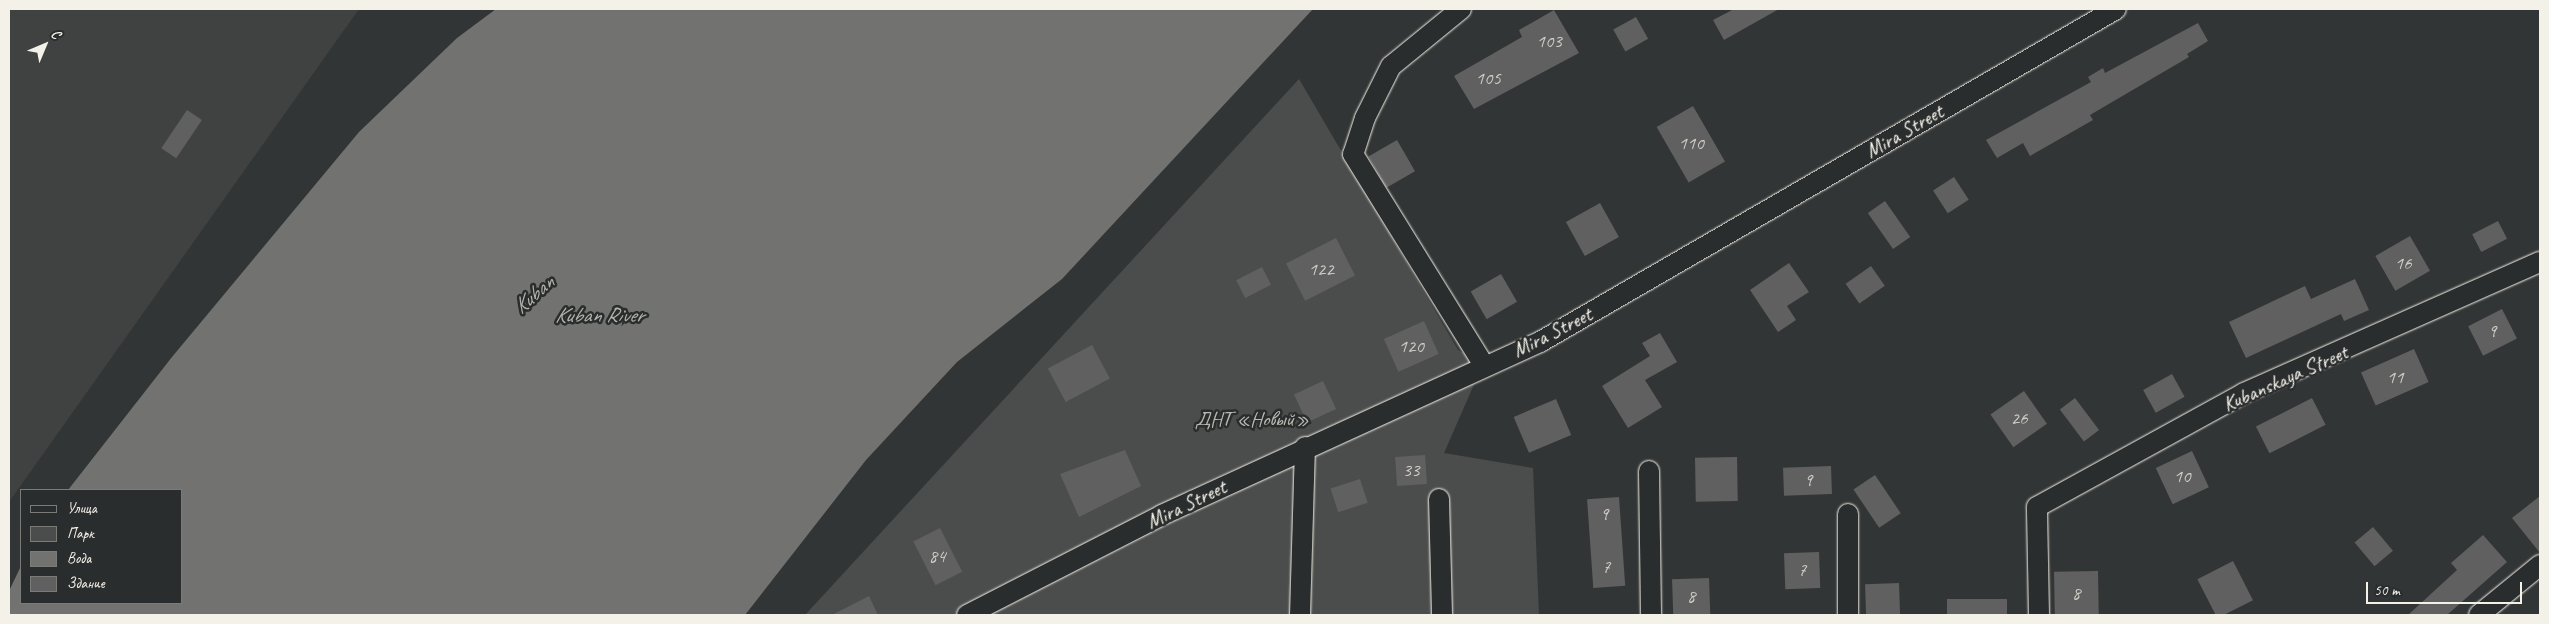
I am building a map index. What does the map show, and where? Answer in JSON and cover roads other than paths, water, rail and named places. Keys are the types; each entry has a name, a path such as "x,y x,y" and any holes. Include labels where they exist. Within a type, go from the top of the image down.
{"street":[{"path":"1461,9 1391,66 1365,118 1353,154 1483,364"},
{"name":"Mira Street","path":"967,615 1162,515 1483,364 1540,342 2116,9"},
{"name":"Kubanskaya Street","path":"2039,615 2037,507 2244,393 2540,262"},
{"path":"1300,615 1305,448"},
{"path":"1648,472 1651,615"},
{"path":"1439,499 1442,615"},
{"path":"1848,514 1848,615"},
{"path":"2479,615 2540,565"}],"water":[{"name":"Kuban River","path":"496,9 1313,9 1062,279 957,362 866,460 745,615 9,615 9,591 20,568 20,604 182,604 182,489 69,489 172,357 359,132 457,38"}],"water label":[{"name":"Kuban","path":"534,295"}],"park label":[{"name":"ДНТ «Новый»","path":"1252,419"}]}
